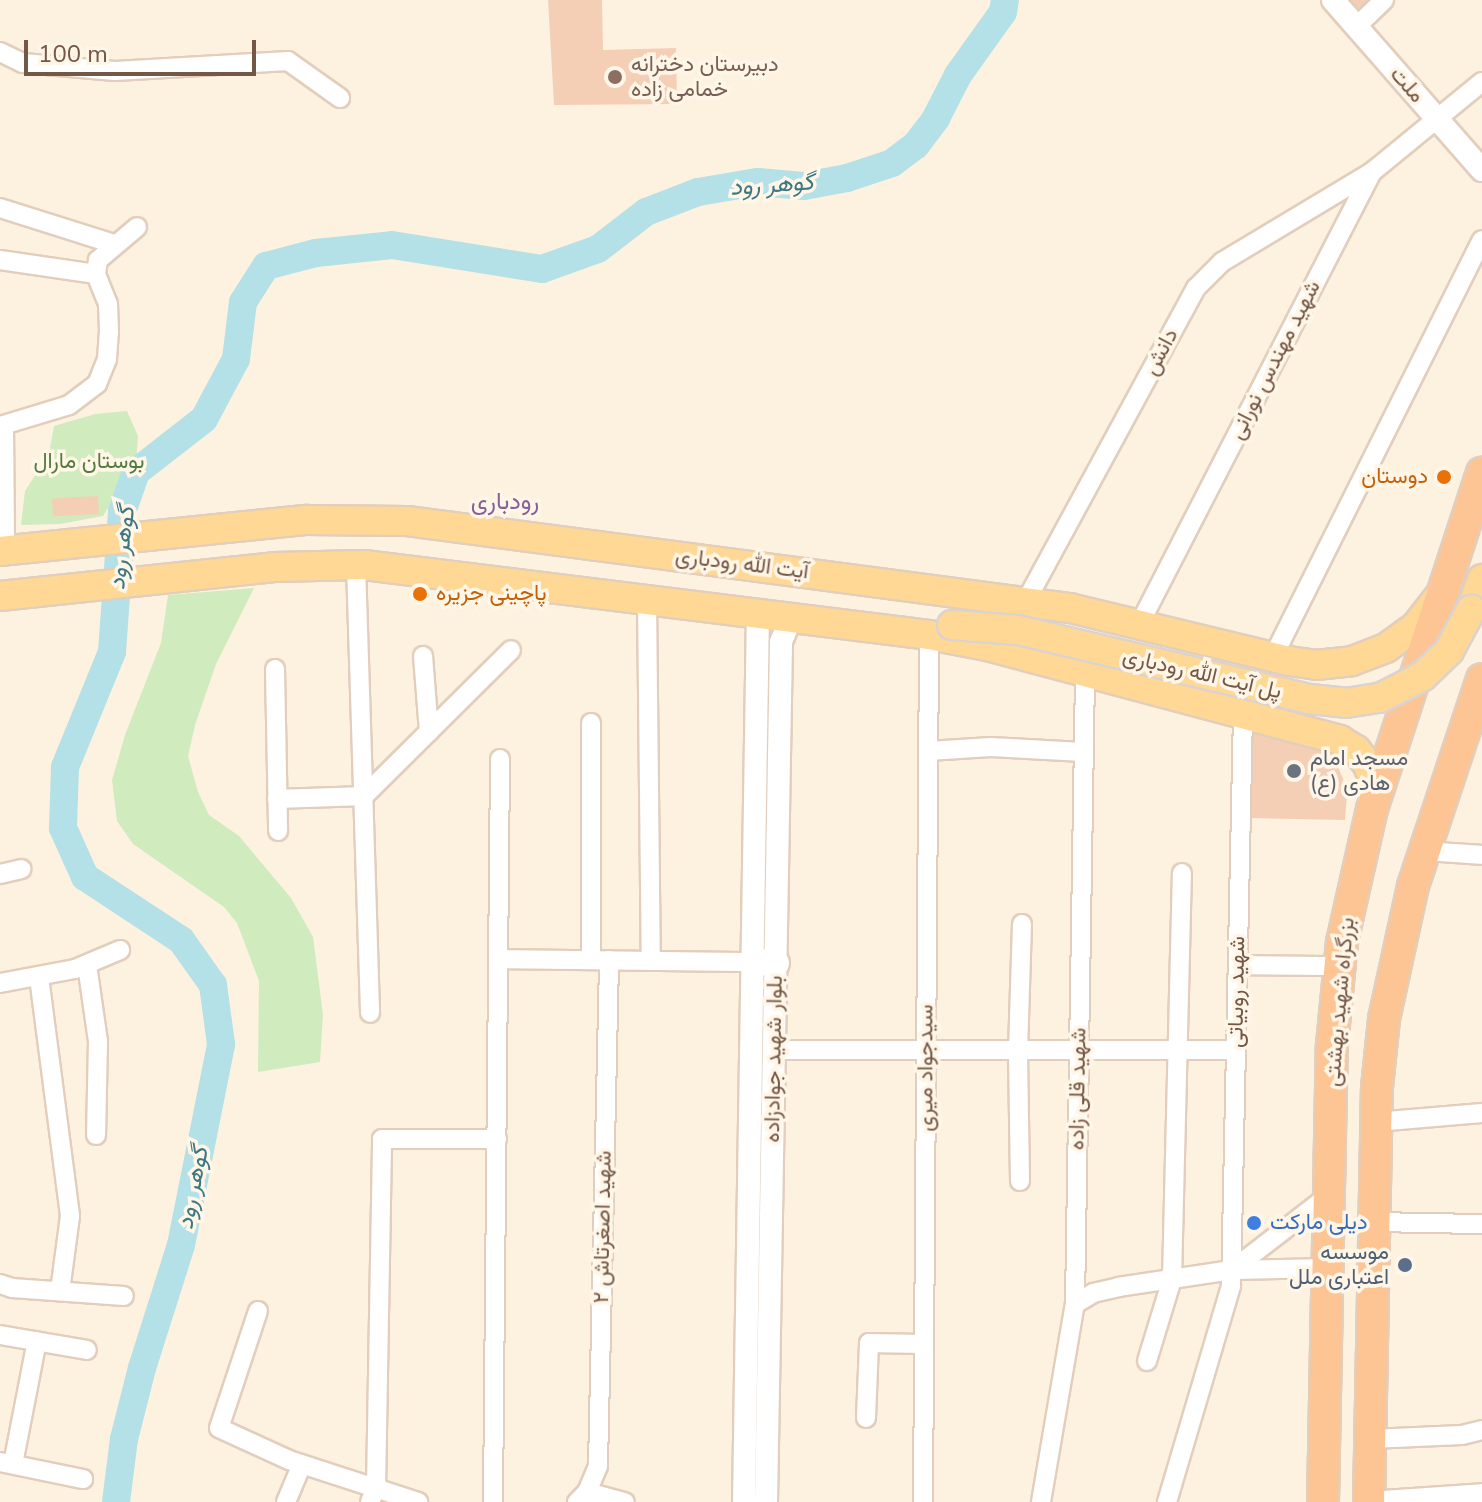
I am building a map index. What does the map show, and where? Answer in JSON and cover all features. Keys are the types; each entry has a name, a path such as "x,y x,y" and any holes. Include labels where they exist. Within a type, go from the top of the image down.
{"highway":[{"name":"بزرگراه شهید بهشتی","path":"1323,1502 1332,1045 1339,966 1353,883 1373,804 1482,473"},
{"name":"بزرگراه شهید بهشتی","path":"1369,1502 1378,1064 1387,997 1407,908 1424,851 1482,679"}],"main road":[{"name":"آیت الله رودباری","path":"2,545 34,547 309,519 407,521 1026,601 1140,623 1279,659 1334,664 1378,652 1416,626 1446,583"},
{"path":"0,596 285,566 356,565 716,608 758,626 786,630"},
{"name":"پل آیت الله رودباری","path":"786,630 862,626 1018,630 1319,701 1346,703 1399,690 1437,664 1464,628 1482,579"},
{"path":"940,630 1340,740 1352,747 1372,773 1373,804"},
{"path":"1248,716 1290,711 1303,699 1306,686 1302,673 1279,659"}],"street":[{"name":"ملت","path":"1333,0 1482,170"},
{"path":"1356,27 1384,0"},
{"path":"0,52 23,63 115,71 288,61 340,98"},
{"name":"شهید مهندس نورانی","path":"1140,623 1372,172 1482,82"},
{"name":"دانش","path":"1026,601 1196,288 1222,262 1372,172"},
{"path":"0,208 114,244"},
{"path":"2,545 2,426 69,405 97,384 107,359 109,332 108,304 96,274 101,255 137,227"},
{"path":"1279,659 1482,240"},
{"path":"0,260 96,274"},
{"path":"356,565 370,1013"},
{"path":"647,599 651,961"},
{"name":"بلوار شهید جوادزاده","path":"758,626 765,962 774,1050 766,1502"},
{"name":"بلوار شهید جوادزاده","path":"765,962 786,630"},
{"name":"سیدجواد میری","path":"923,1502 928,751 940,630"},
{"path":"277,799 364,796 511,650"},
{"path":"423,656 429,732"},
{"path":"275,669 278,831"},
{"name":"شهید قلی زاده","path":"1041,1502 1075,1304 1085,672"},
{"name":"شهید روبیاتی","path":"1167,1502 1231,1286 1238,965 1248,716"},
{"name":"شهید اصغرتاش ۲","path":"582,1497 598,1466 600,960 591,723"},
{"path":"928,751 991,747 1083,752"},
{"path":"493,1502 500,759"},
{"path":"1424,851 1482,855"},
{"path":"0,874 21,869"},
{"path":"1147,1361 1172,1279 1182,873"},
{"path":"1020,1181 1018,1051 1022,924"},
{"path":"0,983 87,965 120,950"},
{"path":"499,959 765,962 744,1502"},
{"path":"87,965 98,1041 96,1135"},
{"path":"1238,965 1339,966"},
{"path":"39,977 70,1216 60,1291"},
{"path":"774,1050 1178,1053 1236,1050"},
{"path":"1376,1122 1482,1113"},
{"path":"373,1495 382,1139 497,1139"},
{"path":"1232,1270 1329,1195"},
{"path":"1374,1222 1482,1224"},
{"path":"1075,1304 1093,1293 1118,1287 1232,1270 1328,1268"},
{"path":"0,1284 12,1288 124,1296"},
{"path":"258,1311 219,1428 373,1495 418,1502"},
{"path":"0,1335 87,1350"},
{"path":"37,1341 6,1463 83,1479"},
{"path":"866,1418 869,1343 924,1344"},
{"path":"1370,1439 1462,1435 1482,1430"},
{"path":"286,1502 302,1464"},
{"path":"1369,1502 1482,1493"},
{"path":"582,1497 625,1502"}],"green space":[{"name":"بوستان مارال","path":"127,411 138,436 136,465 103,516 60,524 21,525 25,491 49,454 54,426 95,414"},
{"path":"254,588 216,664 188,756 198,792 209,815 239,836 291,898 313,937 323,1015 320,1062 258,1072 259,981 237,923 224,907 133,844 117,821 112,780 125,735 161,643 168,595"}],"building":[{"name":"دبیرستان دخترانه خمامی زاده","path":"548,0 602,0 603,50 676,48 677,104 554,105"},
{"path":"1339,0 1373,0 1354,18"},
{"path":"98,496 99,514 53,516 52,498"},
{"name":"مسجد امام هادی (ع)","path":"1256,731 1321,745 1335,760 1344,781 1347,795 1345,820 1249,818 1249,737"}],"waterway":[{"name":"گوهر رود","path":"116,1502 124,1439 142,1368 181,1245 221,1044 213,985 181,940 85,877 63,828 65,767 112,652 122,512 136,472 204,419 236,359 243,302 266,266 316,253 392,245 542,269 598,249 646,212 698,192 758,182 804,186 847,178 892,163 916,145 936,118 958,75 1003,12 1005,0"}],"place":[{"name":"دبیرستان دخترانه خمامی زاده","path":"615,77"},
{"name":"دوستان","path":"1444,477"},
{"name":"پاچینی جزیره","path":"420,594"},
{"name":"مسجد امام هادی (ع)","path":"1294,771"},
{"name":"دیلی مارکت","path":"1254,1223"},
{"name":"موسسه اعتباری ملل","path":"1405,1265"}],"district":[{"name":"رودباری","path":"505,502"}]}
